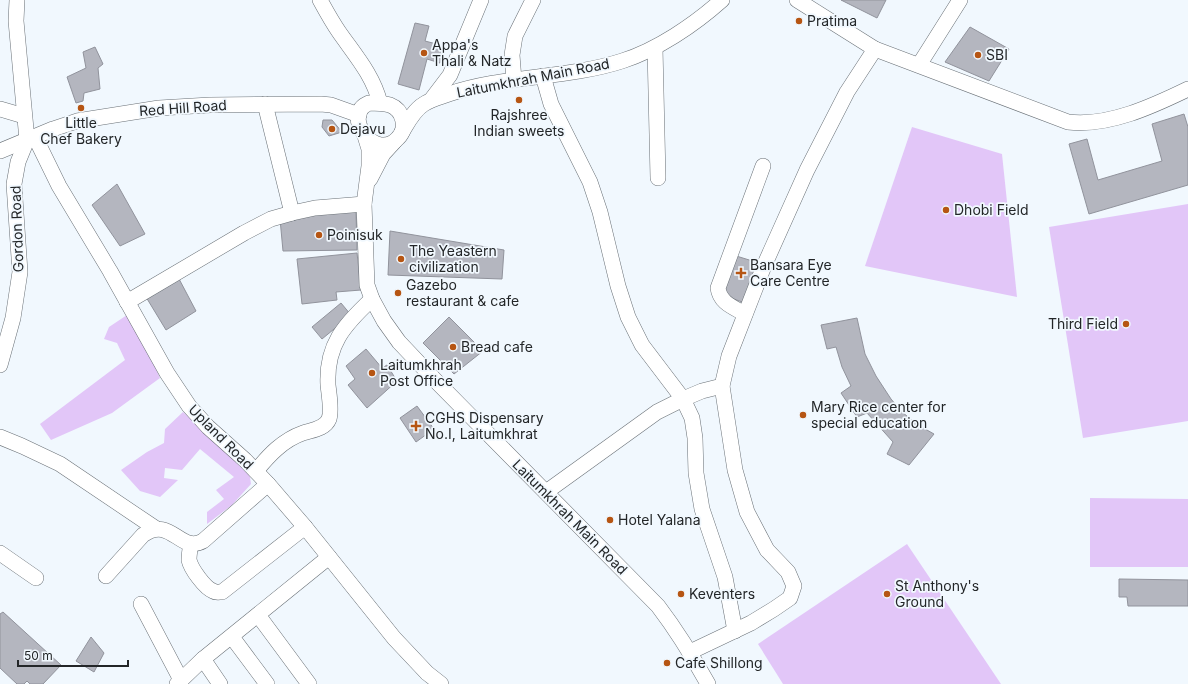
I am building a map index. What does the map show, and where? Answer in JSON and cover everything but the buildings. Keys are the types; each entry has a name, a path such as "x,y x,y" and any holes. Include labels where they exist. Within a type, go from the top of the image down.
{"street":[{"path":"17,0 16,21 24,116 31,139"},
{"path":"320,0 337,30 372,80 385,104"},
{"path":"367,185 383,154 410,120 450,75 481,0"},
{"path":"514,80 512,55 515,36 533,0"},
{"name":"Laitumkhrah Main Road","path":"385,104 409,106 427,102 466,88 594,69 623,61 655,48 682,31 722,0"},
{"path":"797,0 875,48 1068,122 1079,124 1106,120 1159,103 1188,89"},
{"path":"919,65 960,0"},
{"path":"655,48 658,178"},
{"path":"690,652 757,620 790,598 794,586 788,572 767,550 747,512 735,470 722,386 729,356 745,314 764,266 807,170 847,92 875,48"},
{"path":"543,76 551,104 590,182 600,212 618,286 628,317 642,345 683,399 692,418 695,438 696,473 702,509 725,578 735,630"},
{"path":"265,104 292,212"},
{"name":"Red Hill Road","path":"5,149 53,129 77,121 159,108 265,104 321,104 331,105 359,115"},
{"path":"385,104 397,109 401,114 404,126 398,137 382,145 370,140 362,133 358,123 359,115 364,105 385,104"},
{"path":"0,109 24,116"},
{"path":"365,136 369,150 367,185"},
{"name":"Upland Road","path":"31,139 167,373 189,406 208,427 268,484 305,527 394,638 427,673 441,684"},
{"name":"Gordon Road","path":"0,365 7,317 20,272 14,184 18,162 31,139"},
{"path":"745,314 727,304 719,294 718,288 763,166"},
{"name":"Laitumkhrah Main Road","path":"367,185 364,204 368,285 372,299 384,321 399,342 434,379 658,606 674,626 708,684"},
{"path":"127,302 244,233 271,219 292,212 315,208 364,204"},
{"path":"256,471 266,458 281,445 293,437 317,430 324,426 329,419 330,404 328,375 332,351 338,337 352,318 372,299"},
{"path":"546,492 657,412 702,391 722,386"},
{"path":"0,437 60,464 155,528 164,529 191,544 197,544 203,541 268,484"},
{"path":"191,544 190,560 192,566 209,590 222,592 305,527"},
{"path":"106,576 143,535 155,528"},
{"path":"0,553 36,578"},
{"path":"141,604 179,682 203,659 329,557"},
{"path":"258,615 309,684"},
{"path":"232,637 267,684"},
{"path":"203,659 220,684"}],"shaded area":[{"name":"Dhobi Field","path":"912,127 1002,154 1017,297 865,266"},
{"name":"Third Field","path":"1188,204 1188,421 1083,438 1049,227"},
{"path":"127,315 146,346 160,378 112,413 51,440 40,424 125,360 117,343 104,339 109,327"},
{"path":"183,412 249,470 251,484 232,505 207,524 207,512 224,499 216,490 234,477 200,449 182,470 165,468 164,478 178,480 160,497 140,491 121,470 147,452 164,443 165,429"},
{"path":"1090,498 1188,499 1188,567 1090,567"},
{"name":"St Anthony's Ground","path":"907,544 1001,684 783,684 758,644"}],"place":[{"name":"Pratima","path":"799,21"},
{"name":"Appa's Thali & Natz","path":"424,53"},
{"name":"SBI","path":"978,55"},
{"name":"Rajshree Indian sweets","path":"519,100"},
{"name":"Little Chef Bakery","path":"81,108"},
{"name":"Dejavu","path":"332,129"},
{"name":"Dhobi Field","path":"946,210"},
{"name":"Poinisuk","path":"319,235"},
{"name":"The Yeastern civilization","path":"401,259"},
{"name":"Bansara Eye Care Centre","path":"741,273"},
{"name":"Gazebo restaurant & cafe","path":"398,293"},
{"name":"Third Field","path":"1126,324"},
{"name":"Bread cafe","path":"453,347"},
{"name":"Laitumkhrah Post Office","path":"372,373"},
{"name":"Mary Rice center for special education","path":"803,415"},
{"name":"CGHS Dispensary No.I, Laitumkhrat","path":"416,426"},
{"name":"Hotel Yalana","path":"610,520"},
{"name":"Keventers","path":"681,594"},
{"name":"St Anthony's Ground","path":"887,594"},
{"name":"Cafe Shillong","path":"667,663"}]}
